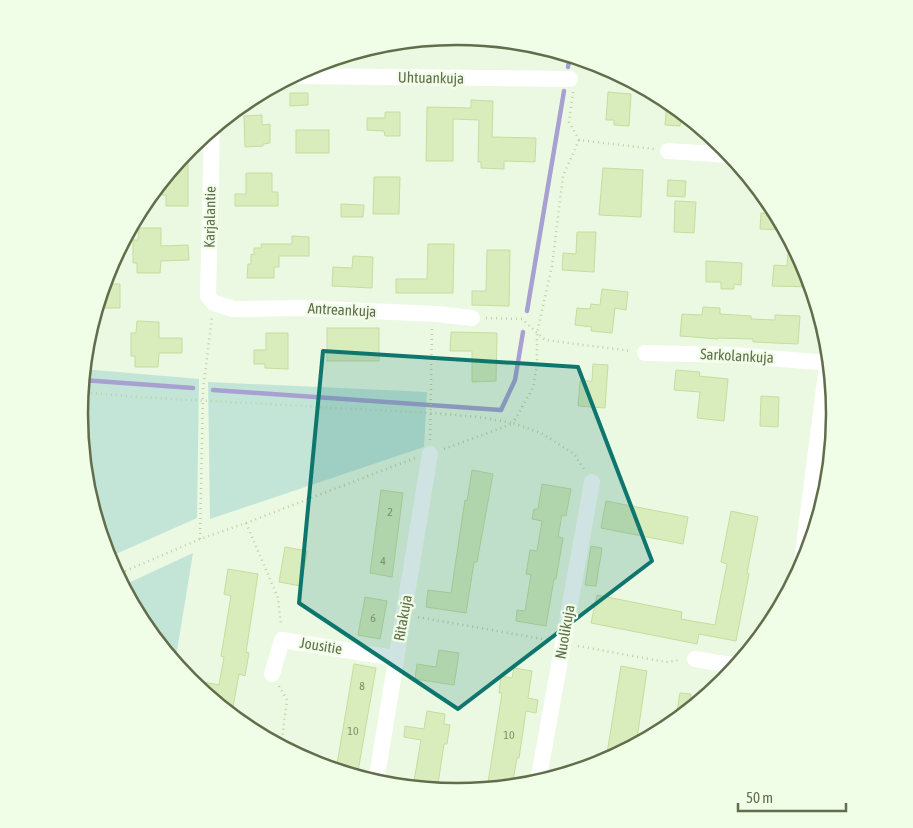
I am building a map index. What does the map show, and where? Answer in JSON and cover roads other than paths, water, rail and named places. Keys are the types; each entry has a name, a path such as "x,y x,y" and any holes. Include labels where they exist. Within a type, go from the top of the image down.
{"street":[{"name":"Uhtuankuja","path":"308,76 570,79"},
{"name":"Karjalantie","path":"212,138 208,296 214,304"},
{"path":"668,150 718,154"},
{"name":"Antreankuja","path":"214,304 233,309 300,308 437,314 472,318"},
{"name":"Sarkolankuja","path":"645,352 733,354 822,363"},
{"path":"809,524 825,394"},
{"name":"Ritakuja","path":"377,774 430,454"},
{"name":"Nuolikuja","path":"540,773 592,482"},
{"name":"Jousitie","path":"272,674 282,640 395,658"},
{"path":"695,659 727,664"}],"waterway":[{"path":"527,311 564,91"},
{"path":"213,390 501,410 515,380 523,332"},
{"path":"89,381 193,388"}]}
